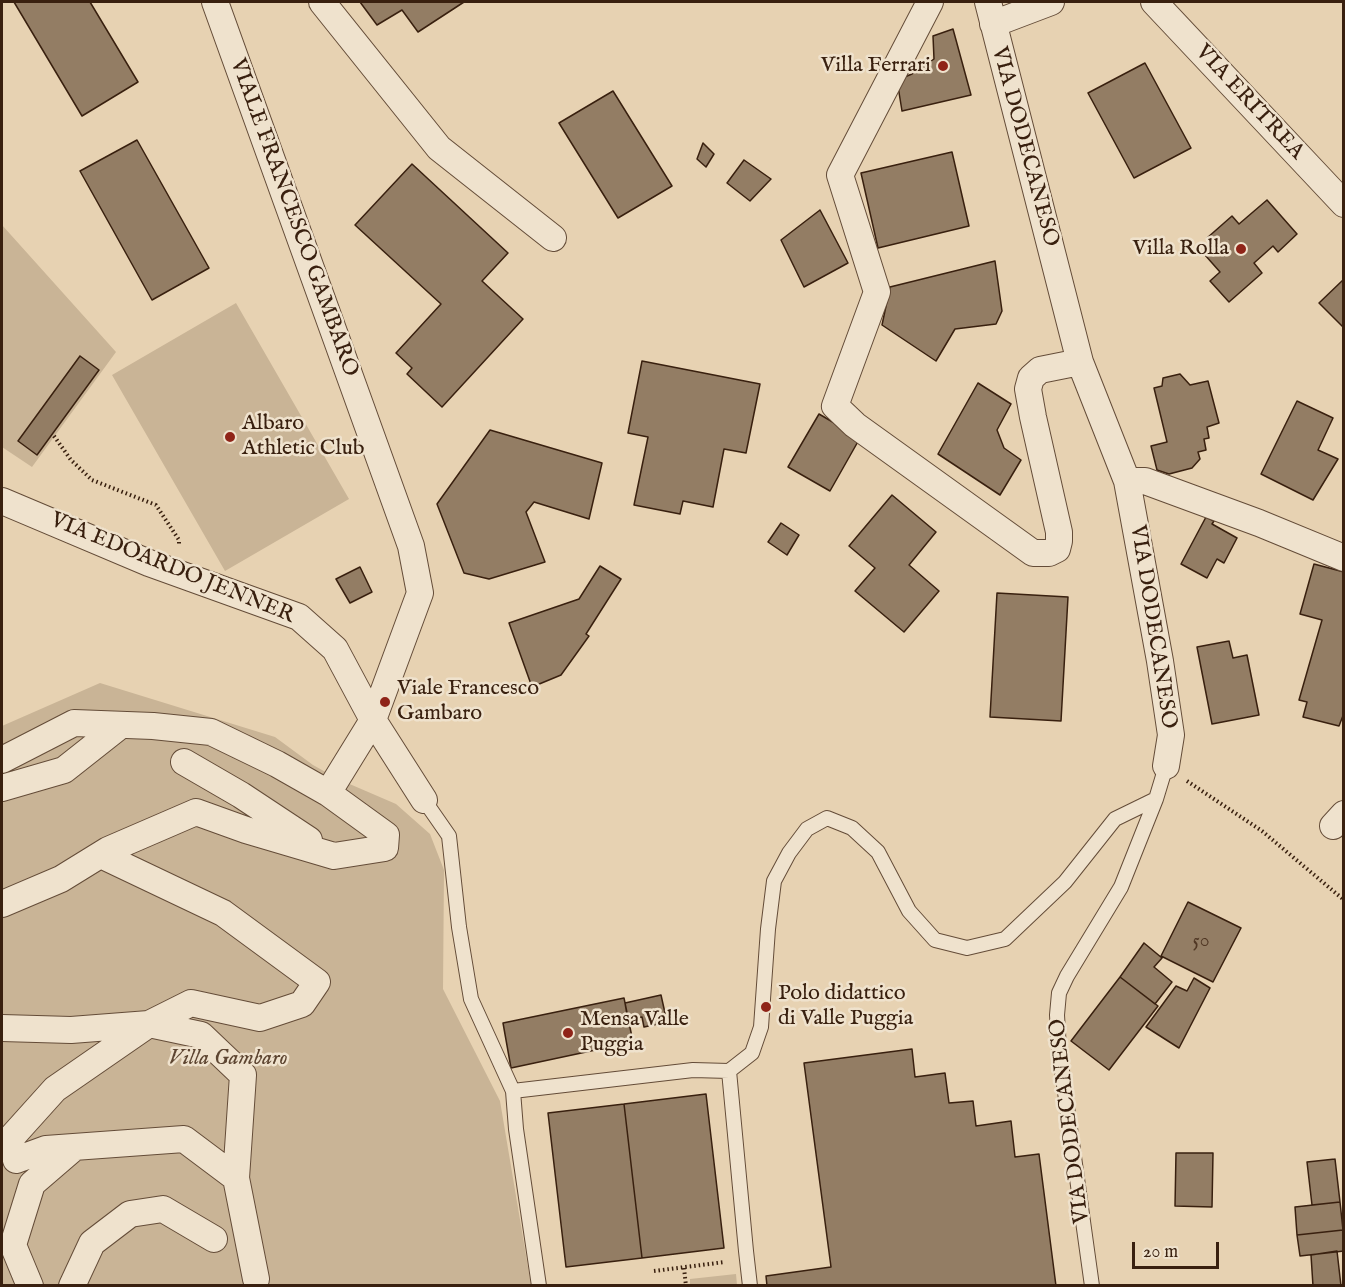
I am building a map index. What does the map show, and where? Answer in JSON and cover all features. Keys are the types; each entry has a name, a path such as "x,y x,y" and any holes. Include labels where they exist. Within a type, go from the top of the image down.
{"street":[{"name":"VIALE FRANCESCO GAMBARO","path":"215,2 411,546 420,593 373,720 328,793"},
{"path":"322,2 439,148 553,238"},
{"path":"930,2 840,175 878,292 835,406 855,425 1033,554 1049,553 1057,549 1059,532 1028,389 1031,378 1040,370 1080,362"},
{"path":"990,13 1051,2"},
{"name":"VIA ERITREA","path":"1154,2 1344,204"},
{"name":"VIA DODECANESO","path":"990,13 1080,362 1127,481 1171,735 1166,766"},
{"path":"1127,481 1145,481 1259,523 1344,558"},
{"name":"VIA EDOARDO JENNER","path":"2,501 148,563 299,617 335,649 373,720"},
{"path":"373,720 424,800"},
{"path":"2,760 74,723 153,726 211,732 277,764 328,793 386,835 385,848 334,856 246,830 196,812 101,855 61,879 2,902"},
{"path":"2,788 64,770 121,724"},
{"path":"184,762 334,856"},
{"path":"101,855 223,913 316,982 302,1004 260,1018 191,1003 149,1024 55,1089 10,1139 16,1160 46,1149 184,1139 236,1178"},
{"path":"2,1028 71,1030 149,1024 201,1035 243,1075 236,1178 256,1279"},
{"path":"30,1286 13,1245 32,1184 75,1147"},
{"path":"72,1286 92,1243 129,1214 163,1209 214,1239"}],"lane":[{"name":"VIA DODECANESO","path":"1092,1286 1059,1049 1057,1015 1059,993 1121,887 1156,799 1166,766"},
{"path":"513,1091 693,1070 729,1071 753,1053 761,1027 768,928 774,881 789,853 807,829 827,818 852,828 878,852 909,910 935,940 967,948 1005,939 1065,882 1115,819 1156,799"},
{"path":"424,800 449,836 459,927 471,999 513,1091 516,1129 539,1286"},
{"path":"729,1071 750,1286"}],"path":[{"path":"54,436 71,460 92,480 156,506 179,540 182,575"},
{"path":"1186,781 1262,831 1344,900"},
{"path":"654,1271 747,1260"},
{"path":"684,1268 686,1286"}],"green space":[{"path":"2,225 116,352 32,467 2,447"},
{"name":"Albaro Athletic Club","path":"236,303 349,499 225,571 112,375"},
{"name":"Villa Gambaro","path":"100,683 275,737 313,765 338,779 396,804 430,834 444,870 443,989 500,1101 531,1285 2,1285 2,726"},
{"path":"736,1274 737,1285 690,1285 690,1279"}],"building":[{"path":"14,2 90,2 138,82 82,116"},
{"path":"360,2 464,2 418,32 402,10 377,25"},
{"name":"Villa Ferrari","path":"953,29 971,95 902,111 897,80 912,74 934,59 933,36"},
{"path":"1145,63 1191,148 1134,178 1088,93"},
{"path":"613,91 672,186 618,218 559,123"},
{"path":"137,140 209,268 152,300 80,171"},
{"path":"703,143 714,154 706,167 697,159"},
{"path":"952,152 969,226 878,248 861,173"},
{"path":"744,160 771,179 750,201 727,183"},
{"path":"412,164 508,253 482,281 523,319 442,407 407,374 412,368 396,353 441,304 355,225"},
{"name":"Villa Rolla","path":"1267,200 1297,234 1278,252 1273,246 1254,263 1262,273 1229,302 1210,281 1220,272 1205,255 1215,246 1207,238 1232,216 1239,224"},
{"path":"820,210 848,263 804,287 781,240"},
{"path":"995,261 1002,311 996,324 955,329 936,361 882,325 890,287"},
{"path":"1344,279 1344,328 1319,303"},
{"path":"80,356 99,370 37,455 18,441"},
{"path":"642,361 760,384 746,453 724,449 713,507 683,501 680,514 634,505 648,437 628,433"},
{"path":"1180,374 1190,385 1208,381 1219,423 1207,427 1209,438 1204,439 1206,450 1198,452 1200,459 1192,468 1169,474 1157,470 1151,446 1167,442 1154,388 1162,386 1163,378"},
{"path":"978,383 1011,404 997,430 1004,448 1021,460 1000,495 938,454"},
{"path":"1297,401 1333,418 1318,450 1338,459 1313,500 1261,474"},
{"path":"819,414 860,438 830,491 788,467"},
{"path":"490,430 602,463 589,519 534,502 526,512 545,562 489,579 464,573 437,504"},
{"path":"892,495 936,532 909,565 939,591 904,632 855,591 875,568 849,546"},
{"path":"1206,517 1214,521 1212,524 1237,538 1224,563 1217,559 1207,578 1181,564"},
{"path":"781,523 799,535 787,555 768,542"},
{"path":"1314,564 1344,572 1344,713 1339,726 1303,717 1307,702 1299,700 1322,620 1300,614"},
{"path":"600,566 621,579 586,634 589,636 561,675 532,687 509,623 579,599"},
{"path":"360,567 372,592 350,603 336,579"},
{"path":"997,593 1068,597 1061,721 990,717"},
{"path":"1229,641 1233,658 1247,655 1259,715 1212,724 1197,647"},
{"path":"1188,902 1241,928 1213,982 1161,956"},
{"path":"1144,943 1162,958 1154,967 1172,982 1155,1004 1120,977"},
{"path":"1120,977 1158,1006 1109,1070 1071,1041"},
{"path":"1194,978 1210,988 1179,1048 1146,1027 1176,986 1187,991"},
{"path":"661,995 667,1022 644,1027 642,1017 628,1020 625,1003"},
{"name":"Mensa Valle Puggia","path":"624,998 633,1042 511,1068 503,1023"},
{"path":"912,1049 915,1077 945,1073 949,1103 973,1101 976,1126 1011,1121 1015,1157 1039,1154 1056,1286 767,1286 766,1276 831,1267 804,1063"},
{"path":"706,1094 724,1248 642,1258 624,1104"},
{"path":"624,1104 642,1258 566,1267 548,1113"},
{"path":"1176,1153 1213,1153 1212,1207 1175,1206"},
{"path":"1335,1159 1340,1202 1312,1205 1307,1162"},
{"path":"1340,1202 1343,1230 1297,1235 1295,1207"},
{"path":"1343,1230 1344,1251 1300,1256 1297,1235"},
{"path":"1337,1251 1341,1286 1313,1286 1311,1255"}],"place":[{"name":"Villa Ferrari","path":"943,66"},
{"name":"Villa Rolla","path":"1241,249"},
{"name":"Albaro Athletic Club","path":"230,437"},
{"name":"Viale Francesco Gambaro","path":"385,702"},
{"name":"Polo didattico di Valle Puggia","path":"766,1007"},
{"name":"Mensa Valle Puggia","path":"568,1033"}]}
